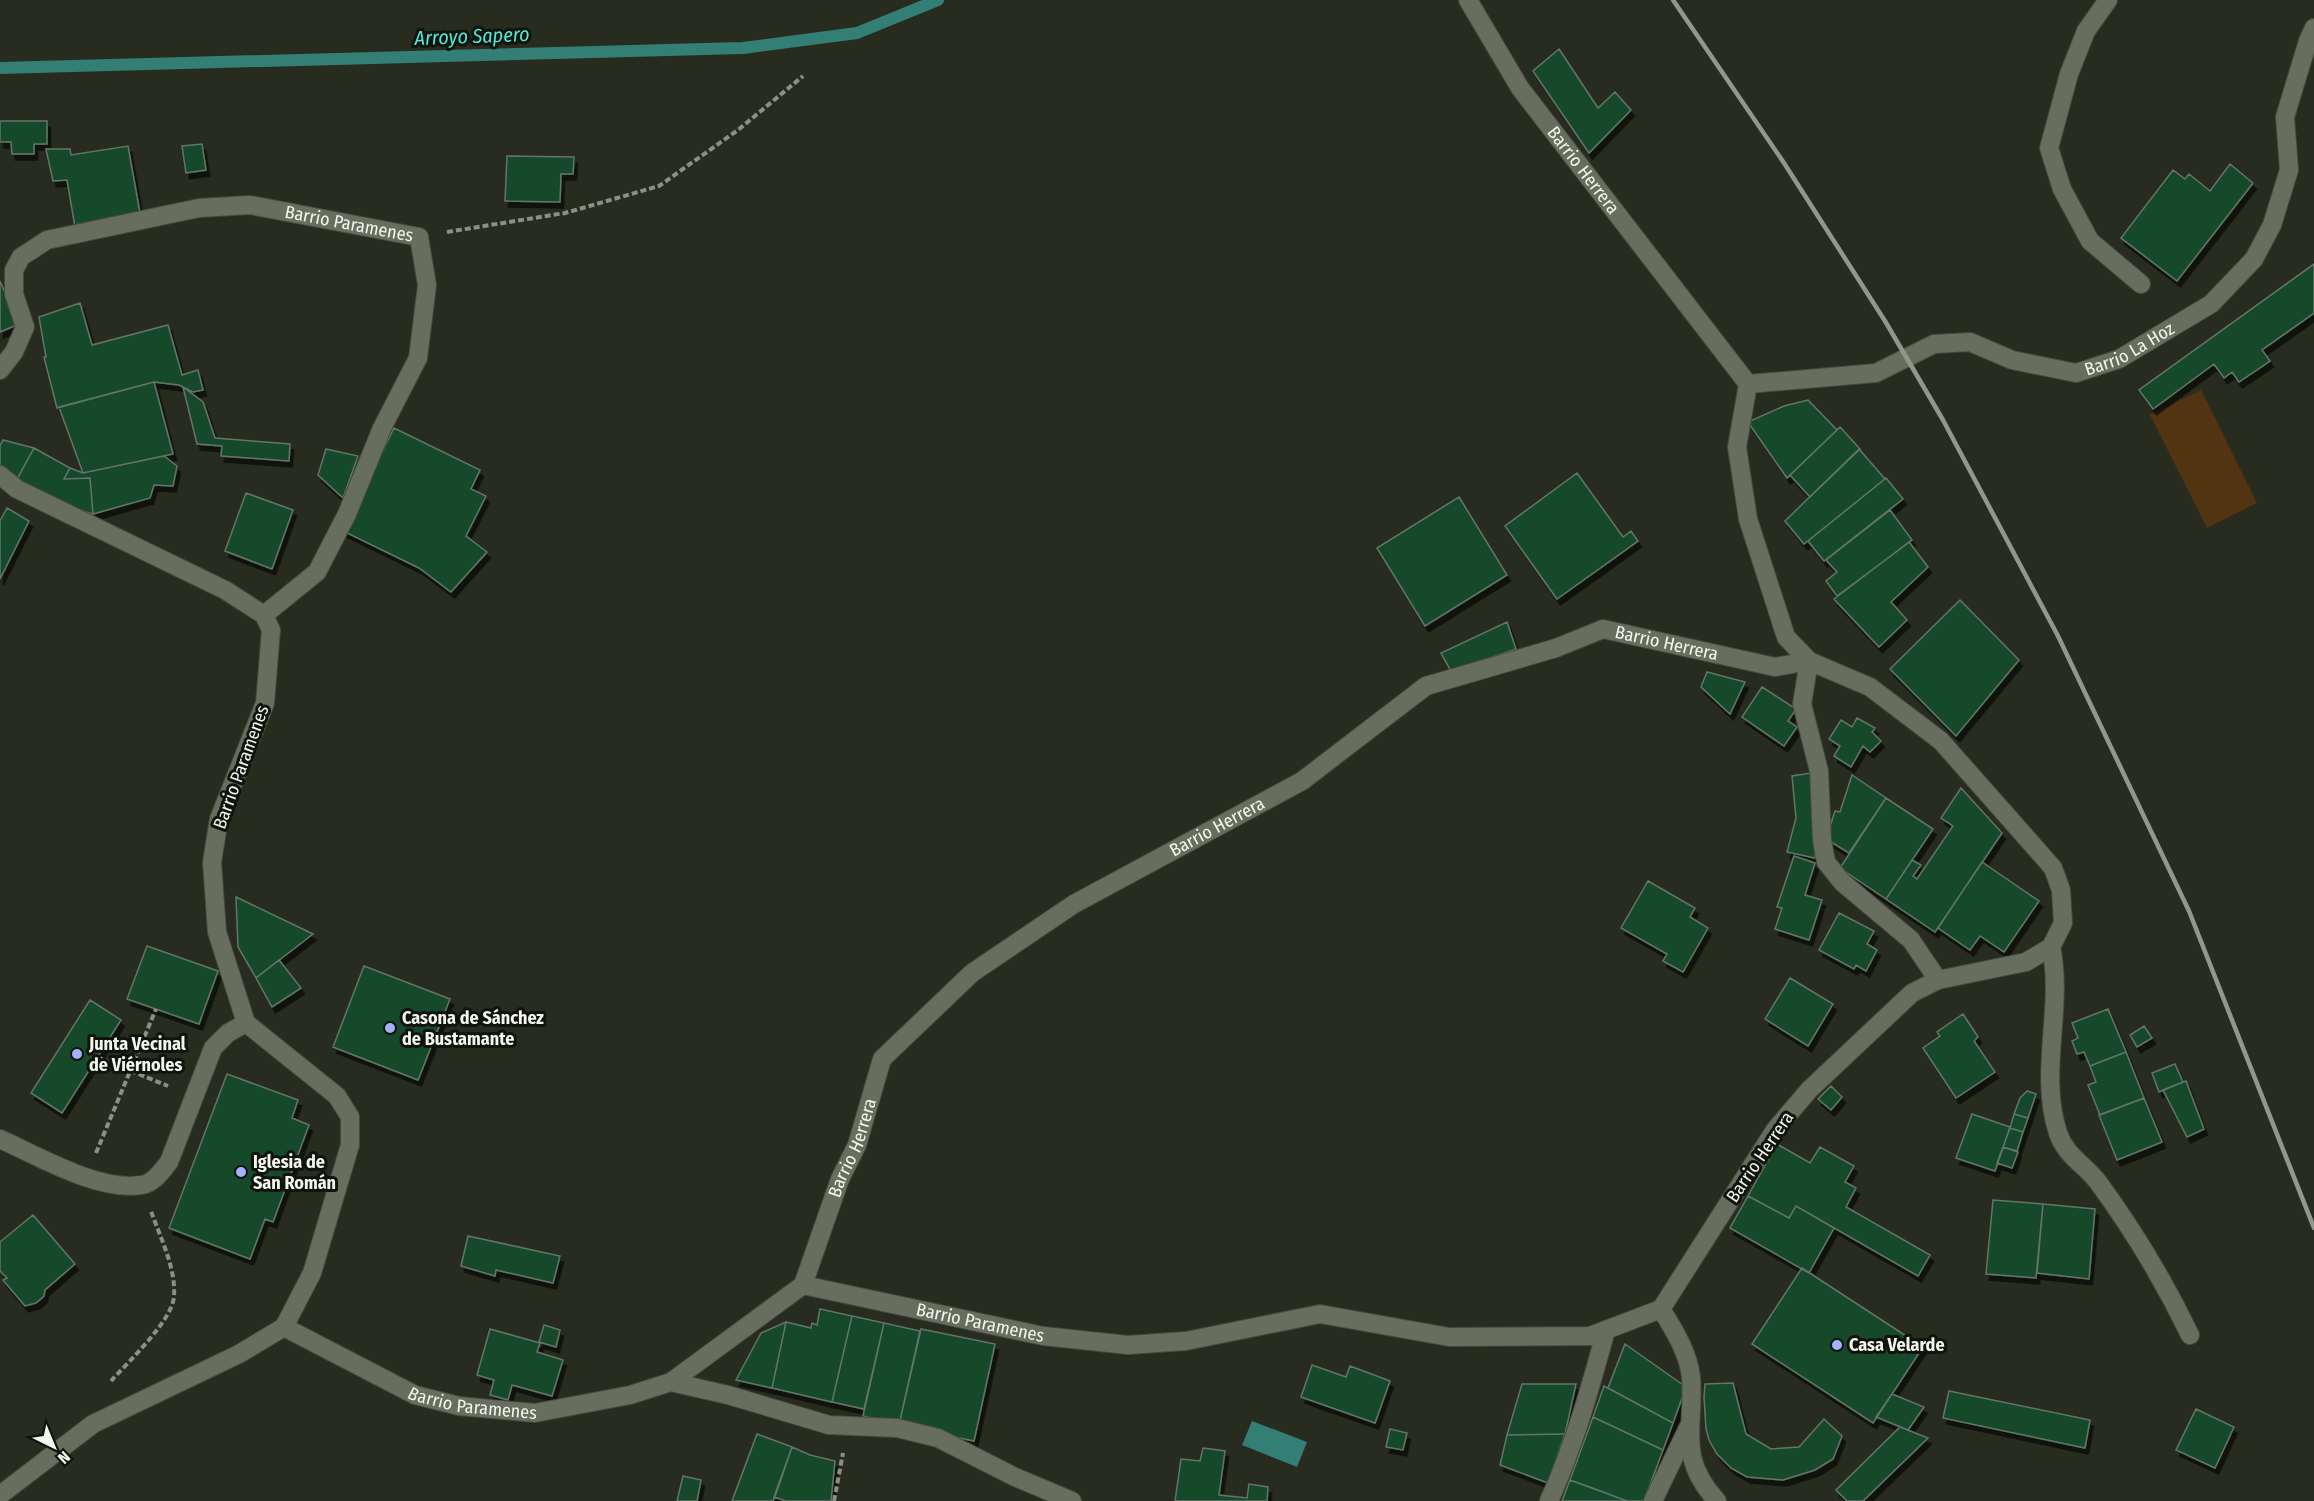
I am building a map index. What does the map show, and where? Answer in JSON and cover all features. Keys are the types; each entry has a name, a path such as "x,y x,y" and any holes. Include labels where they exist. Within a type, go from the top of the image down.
{"street":[{"name":"Barrio Herrera","path":"1468,0 1520,88 1748,384"},
{"path":"2108,0 2086,31 2069,74 2049,148 2062,189 2090,241 2142,284"},
{"name":"Barrio La Hoz","path":"1748,384 1876,373 1934,344 1970,342 2012,360 2076,374 2119,359 2211,304 2254,259 2272,225 2289,170 2285,117 2307,40 2314,28"},
{"name":"Barrio Paramenes","path":"0,370 14,352 25,327 14,294 14,270 21,257 47,240 199,208 250,205 419,237 427,285 418,358 382,428 347,514 317,572 264,615 271,630 265,703 219,819 212,862 217,932 246,1023"},
{"path":"1748,384 1737,447 1748,519 1786,637 1809,661 1870,687 1941,741 2053,868 2061,890 2063,923 2051,947 2056,970 2050,1050 2052,1101 2058,1134 2068,1152 2096,1180 2140,1242 2166,1285 2190,1335"},
{"path":"0,475 17,489 225,590 264,615"},
{"name":"Barrio Herrera","path":"803,1285 840,1179 857,1145 882,1059 972,973 1074,904 1302,781 1426,687 1556,648 1604,629 1775,668 1809,661"},
{"path":"1809,661 1802,704 1819,771 1822,840 1826,862 1842,882 1911,940 1938,980"},
{"name":"Barrio Herrera","path":"1661,1309 1775,1130 1809,1090 1912,993 1938,980 2026,962 2051,947"},
{"path":"0,1139 109,1185 142,1186 158,1176 169,1162 213,1048 228,1033 246,1023 337,1096 350,1117 350,1146 330,1220 312,1273 284,1327 239,1354 93,1424 0,1495"},
{"name":"Barrio Paramenes","path":"284,1327 415,1395 459,1406 535,1413 630,1395 671,1382 803,1285 1043,1336 1128,1345 1186,1341 1320,1314 1449,1337 1590,1336 1606,1330"},
{"path":"1549,1501 1566,1463 1582,1416 1606,1330 1661,1309 1680,1340 1691,1377 1688,1428 1692,1458 1708,1491 1717,1501"},
{"path":"671,1382 728,1395 830,1425 897,1428 938,1438 1015,1477 1072,1501"},
{"path":"1653,1501 1688,1428"}],"path":[{"path":"419,237 565,213 659,186 738,130 803,76"},
{"path":"86,1175 156,1010"},
{"path":"97,1057 194,1096"},
{"path":"110,1382 163,1321 175,1298 174,1277 142,1186"},
{"path":"834,1501 849,1425"}],"shaded area":[{"path":"2201,390 2257,503 2207,528 2150,415"}],"water":[{"path":"1252,1421 1307,1442 1297,1467 1242,1445"}],"building":[{"path":"1559,49 1598,108 1615,92 1631,110 1589,153 1533,71"},
{"path":"0,121 47,121 47,144 34,144 34,154 12,154 11,142 0,142"},
{"path":"202,144 206,170 186,173 182,146"},
{"path":"128,146 140,213 75,227 67,180 53,181 46,149 70,149 71,155"},
{"path":"507,156 574,157 573,174 561,174 560,202 505,201"},
{"path":"2230,164 2253,183 2177,281 2121,238 2173,170 2185,179 2189,174 2210,191"},
{"path":"2314,264 2314,313 2262,350 2270,361 2239,382 2232,372 2224,378 2214,364 2153,409 2139,390"},
{"path":"0,281 19,324 0,332"},
{"path":"80,303 92,345 168,325 182,375 198,370 203,390 193,392 179,385 154,382 57,408 44,357 46,357 39,317"},
{"path":"154,382 173,454 83,473 59,407"},
{"path":"183,387 203,402 215,438 290,444 289,461 221,456 222,446 197,444"},
{"path":"1808,400 1837,430 1787,478 1748,422 1784,406"},
{"path":"1840,427 1860,449 1810,497 1790,475"},
{"path":"394,428 480,470 471,489 486,496 466,536 487,552 451,592 419,568 343,531"},
{"path":"3,440 34,448 16,481 0,466 0,446"},
{"path":"34,448 70,468 64,479 90,478 93,514 64,506 16,481"},
{"path":"326,449 358,456 343,498 318,475"},
{"path":"1859,449 1885,479 1804,544 1785,521"},
{"path":"164,456 177,466 173,486 154,485 150,498 93,514 90,478 64,479 70,468 83,473"},
{"path":"1577,473 1623,537 1631,531 1638,541 1557,599 1505,526"},
{"path":"1886,478 1903,499 1824,561 1808,541"},
{"path":"246,493 293,510 272,569 225,551"},
{"path":"1459,497 1507,575 1425,626 1377,548"},
{"path":"7,508 29,521 0,579 0,521"},
{"path":"1890,510 1912,540 1837,596 1826,581 1837,572 1826,560"},
{"path":"1909,542 1928,567 1891,602 1907,620 1879,647 1834,599"},
{"path":"1960,600 2019,660 1956,736 1890,669"},
{"path":"1507,622 1516,649 1451,671 1441,653"},
{"path":"1707,672 1745,682 1730,714 1701,687"},
{"path":"1762,687 1796,709 1788,721 1797,727 1784,746 1742,717"},
{"path":"1857,718 1875,728 1872,732 1881,741 1870,752 1863,746 1851,767 1834,756 1840,746 1829,739 1841,720 1852,727"},
{"path":"1811,773 1815,858 1787,852 1796,818 1792,776"},
{"path":"1852,775 1886,798 1849,853 1826,839 1835,811 1840,812"},
{"path":"1961,788 2002,833 1935,932 1886,899 1912,860 1921,865 1913,876 1917,879 1953,826 1941,818"},
{"path":"1886,798 1933,829 1886,899 1840,868"},
{"path":"1794,856 1815,863 1805,895 1822,900 1809,940 1775,929 1782,908 1777,907"},
{"path":"1982,862 2039,901 2004,952 1980,936 1970,950 1938,928"},
{"path":"1648,881 1695,908 1690,917 1708,928 1683,972 1663,961 1667,954 1621,928"},
{"path":"236,897 313,934 256,978 238,947"},
{"path":"1839,913 1874,931 1867,944 1877,950 1866,971 1856,965 1854,969 1819,950"},
{"path":"147,946 218,971 199,1024 127,999"},
{"path":"279,960 301,988 272,1007 256,978"},
{"name":"Casona de Sánchez de Bustamante","path":"364,966 450,999 418,1080 333,1047"},
{"path":"1790,978 1833,1004 1808,1046 1765,1019"},
{"name":"Junta Vecinal de Viérnoles","path":"90,1000 121,1020 62,1113 31,1093"},
{"path":"2108,1009 2126,1052 2090,1066 2084,1052 2077,1054 2072,1041 2078,1038 2072,1023"},
{"path":"1963,1014 1978,1037 1974,1041 1995,1072 1956,1098 1923,1048 1940,1036 1937,1032"},
{"path":"2144,1026 2152,1038 2137,1047 2130,1035"},
{"path":"2126,1052 2144,1098 2100,1115 2088,1085 2096,1082 2090,1066"},
{"path":"2175,1064 2183,1082 2159,1092 2152,1073"},
{"name":"Iglesia de San Román","path":"227,1074 298,1100 292,1118 309,1125 273,1222 265,1219 250,1259 169,1228"},
{"path":"2186,1081 2204,1129 2187,1137 2163,1090"},
{"path":"1831,1086 1842,1097 1831,1110 1818,1099"},
{"path":"2027,1091 2036,1094 2028,1118 2014,1114 2020,1098"},
{"path":"2144,1098 2162,1142 2117,1160 2099,1115"},
{"path":"1972,1114 2010,1127 1995,1171 1956,1158"},
{"path":"2014,1114 2028,1118 2023,1132 2010,1128"},
{"path":"2010,1128 2023,1132 2017,1151 2003,1147"},
{"path":"1777,1144 1810,1163 1820,1147 1854,1166 1845,1182 1856,1188 1846,1207 1930,1255 1918,1276 1796,1206 1789,1218 1748,1196"},
{"path":"2003,1147 2018,1152 2012,1168 1997,1163"},
{"path":"1748,1196 1789,1218 1796,1206 1834,1228 1809,1273 1730,1228"},
{"path":"1993,1200 2043,1204 2036,1278 1986,1274"},
{"path":"2043,1204 2095,1209 2089,1279 2037,1273"},
{"path":"33,1215 75,1264 45,1290 44,1296 36,1303 25,1306 3,1280 7,1278 0,1271 0,1242"},
{"path":"468,1236 560,1256 553,1283 496,1270 495,1276 461,1266"},
{"name":"Casa Velarde","path":"1802,1268 1923,1347 1873,1423 1752,1344"},
{"path":"820,1309 852,1316 832,1402 772,1388 786,1322 811,1328 812,1323 817,1325"},
{"path":"852,1316 884,1323 864,1409 832,1402"},
{"path":"786,1322 772,1388 736,1380 761,1333"},
{"path":"884,1323 920,1331 899,1425 863,1416"},
{"path":"544,1325 560,1330 556,1347 539,1342"},
{"path":"490,1329 540,1343 537,1352 563,1360 552,1396 512,1385 508,1400 490,1395 494,1380 477,1375"},
{"path":"921,1329 995,1344 974,1441 899,1425"},
{"path":"1625,1344 1686,1387 1673,1423 1608,1388"},
{"path":"1312,1365 1346,1377 1350,1366 1390,1381 1375,1423 1301,1397"},
{"path":"1733,1383 1746,1434 1771,1449 1799,1447 1824,1419 1842,1436 1833,1459 1815,1470 1783,1480 1747,1477 1731,1468 1717,1454 1709,1440 1704,1397 1705,1384"},
{"path":"1522,1384 1576,1384 1565,1434 1507,1435"},
{"path":"1604,1386 1673,1423 1663,1450 1593,1417"},
{"path":"1949,1391 2090,1420 2085,1448 1943,1418"},
{"path":"1892,1394 1924,1407 1908,1430 1876,1417"},
{"path":"2196,1409 2234,1427 2215,1468 2176,1450"},
{"path":"1593,1417 1663,1450 1644,1501 1627,1501 1570,1480"},
{"path":"1900,1427 1928,1438 1863,1501 1847,1501 1836,1490"},
{"path":"1390,1429 1407,1433 1403,1450 1386,1447"},
{"path":"757,1434 792,1447 778,1488 773,1501 732,1501"},
{"path":"1565,1434 1548,1483 1500,1465 1507,1435"},
{"path":"792,1447 810,1455 835,1461 831,1501 786,1501 774,1497"},
{"path":"1203,1448 1225,1451 1219,1495 1247,1498 1249,1484 1268,1487 1267,1501 1175,1501 1181,1459 1200,1461"},
{"path":"683,1476 701,1480 697,1501 677,1501"},
{"path":"1570,1480 1595,1489 1627,1501 1562,1501"}],"waterway":[{"name":"Arroyo Sapero","path":"0,68 743,48 857,33 938,0"}],"railway":[{"path":"1673,0 1784,163 1885,321 1943,420 2058,636 2189,911 2314,1228"}],"place":[{"name":"Casona de Sánchez de Bustamante","path":"390,1028"},
{"name":"Junta Vecinal de Viérnoles","path":"77,1054"},
{"name":"Iglesia de San Román","path":"241,1172"},
{"name":"Casa Velarde","path":"1837,1345"}]}
